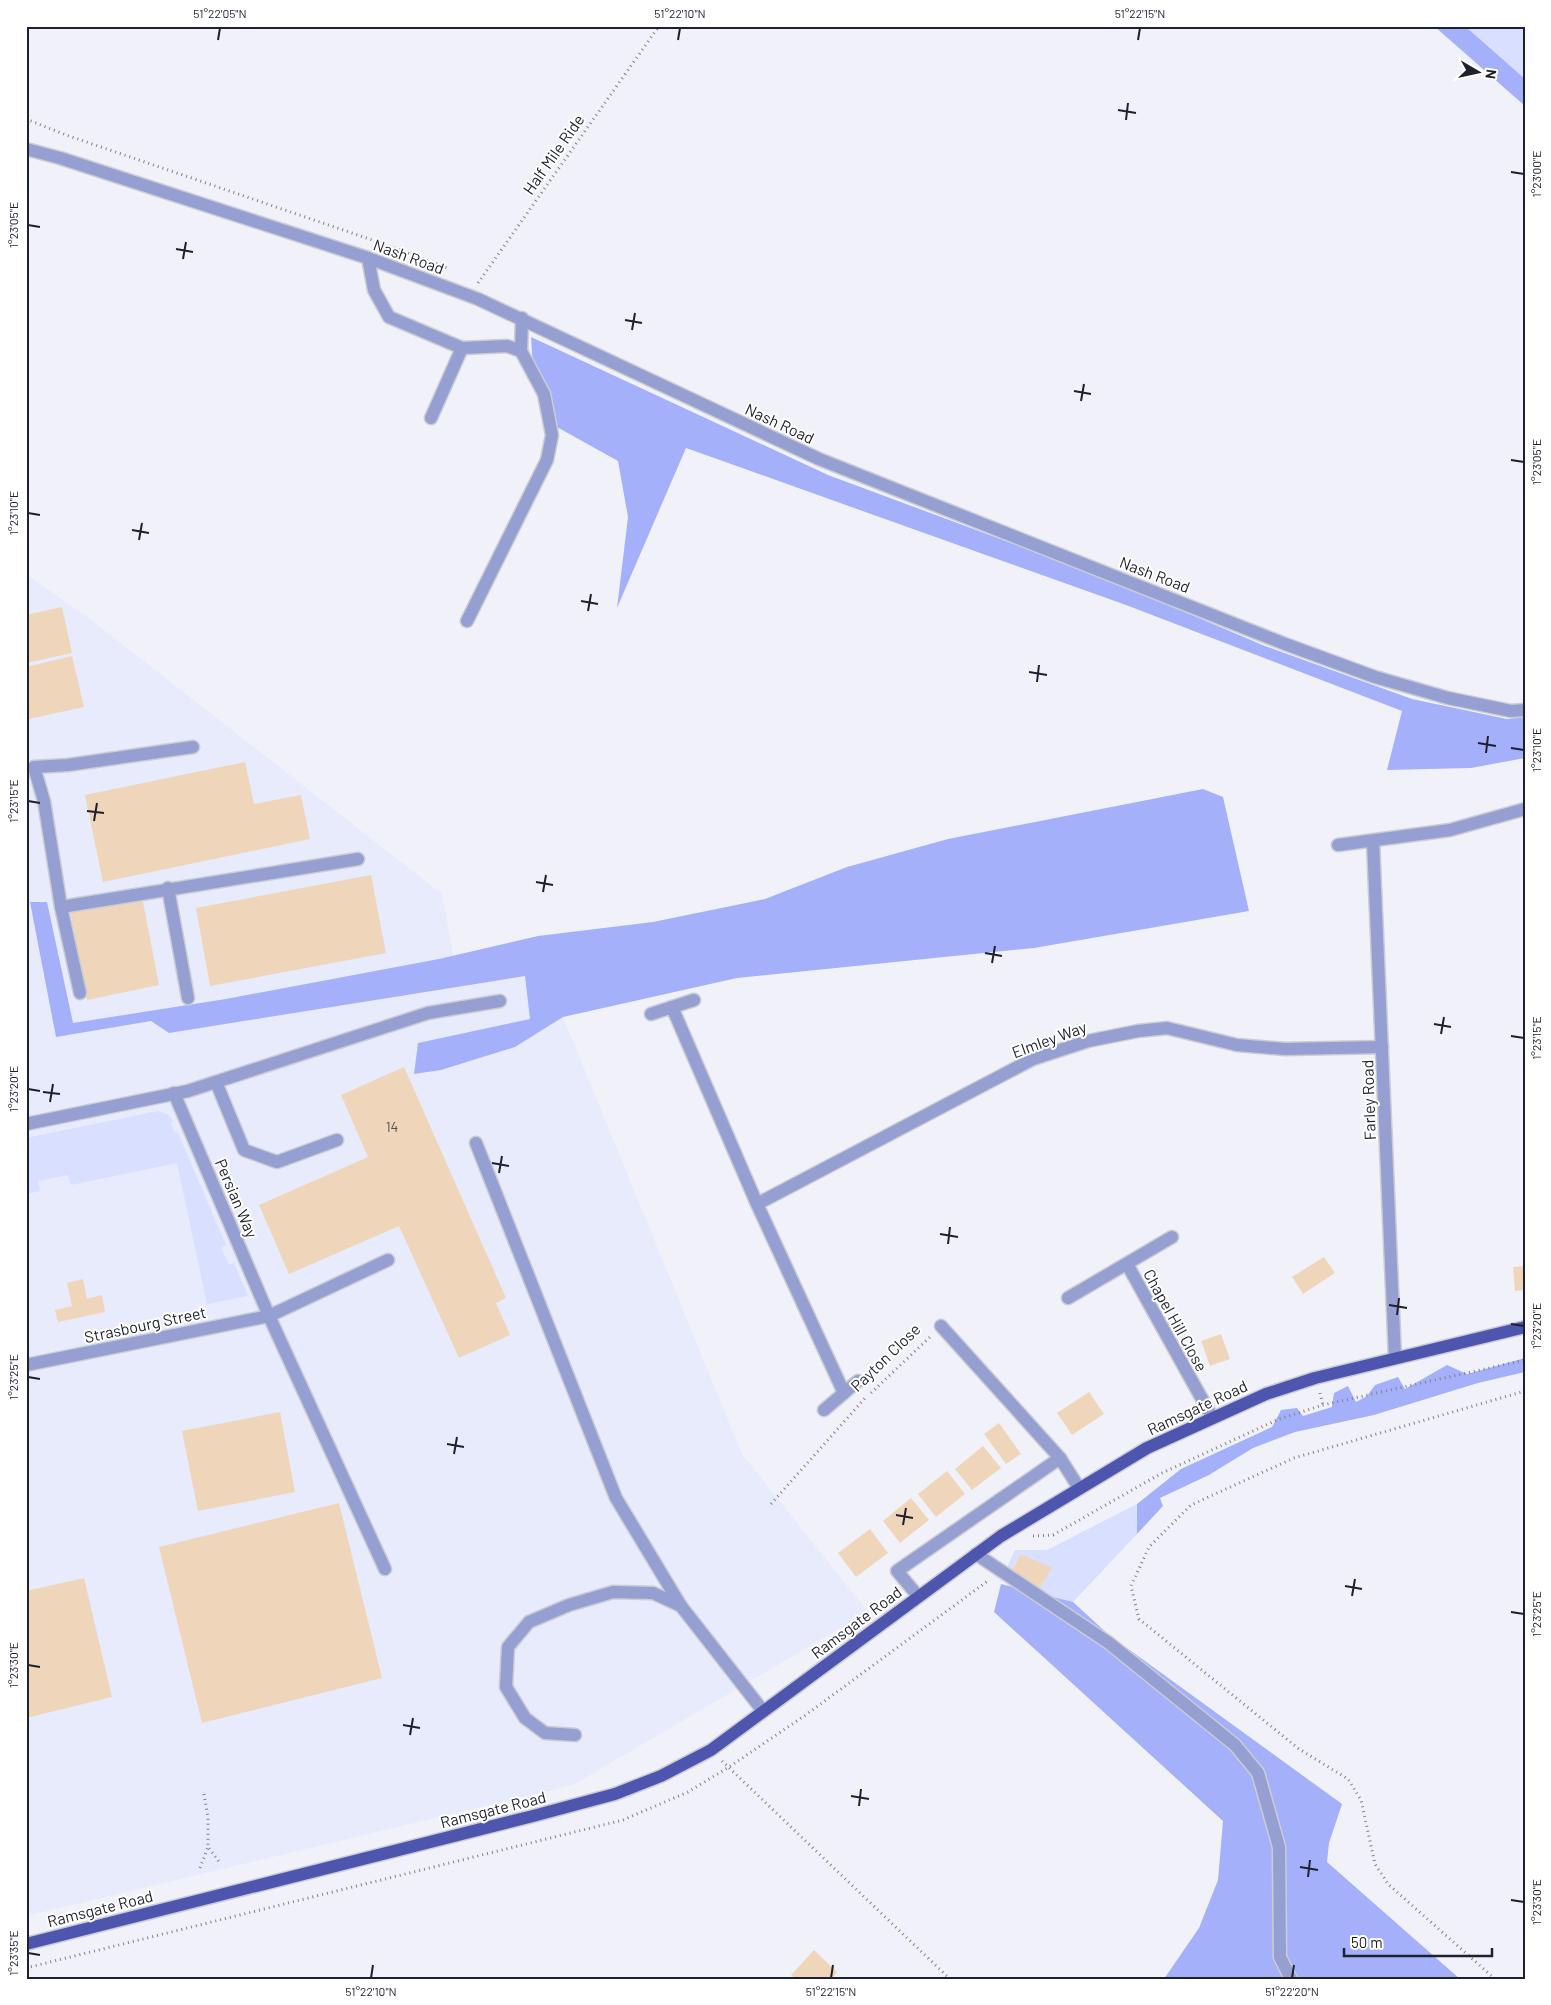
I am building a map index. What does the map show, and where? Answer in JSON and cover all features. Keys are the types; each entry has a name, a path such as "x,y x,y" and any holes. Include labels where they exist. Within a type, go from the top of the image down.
{"main road":[{"name":"Ramsgate Road","path":"26,1944 615,1794 661,1776 711,1750 976,1554 1079,1488 1147,1448 1212,1417 1266,1394 1306,1380 1525,1327"}],"street":[{"name":"Nash Road","path":"26,149 60,158 368,258 478,299 819,459 1285,644 1375,677 1448,698 1511,711 1525,710"},
{"path":"368,258 374,290 389,317 462,348 507,346 521,351"},
{"path":"467,622 547,460 552,435 544,394 521,351 522,318"},
{"path":"431,418 462,348"},
{"path":"80,993 61,907 44,801 30,766 68,766 193,747"},
{"path":"1338,845 1373,842 1450,830 1525,809"},
{"name":"Farley Road","path":"1373,842 1395,1358"},
{"path":"61,907 168,888 358,859"},
{"path":"168,888 188,998"},
{"path":"651,1014 694,1000"},
{"path":"26,1124 174,1093 188,1092 428,1013 500,1001"},
{"path":"672,1007 758,1204 844,1393"},
{"name":"Elmley Way","path":"758,1204 1033,1059 1088,1041 1138,1031 1167,1028 1237,1045 1285,1049 1382,1047"},
{"path":"216,1082 244,1150 277,1162 337,1140"},
{"name":"Persian Way","path":"174,1093 269,1316 385,1569"},
{"path":"476,1144 616,1498 681,1606 763,1711"},
{"name":"Chapel Hill Close","path":"1068,1298 1172,1238"},
{"name":"Strasbourg Street","path":"26,1365 269,1316 388,1260"},
{"name":"Chapel Hill Close","path":"1127,1264 1212,1417"},
{"name":"Payton Close","path":"941,1326 1060,1458 1079,1488"},
{"path":"824,1410 858,1381"},
{"name":"Ramsgate Road","path":"918,1596 897,1571 1060,1458"},
{"path":"976,1554 1109,1643 1235,1745 1258,1773 1279,1848 1280,1957 1291,1979"},
{"path":"575,1735 546,1732 525,1718 506,1687 508,1648 529,1622 569,1605 613,1592 654,1593 681,1606"}],"path":[{"name":"Half Mile Ride","path":"478,299 478,280 659,26"},
{"path":"26,120 384,244 453,270"},
{"name":"Payton Close","path":"771,1504 867,1396 941,1326"},
{"path":"1495,1979 1388,1884 1375,1864 1361,1800 1348,1779 1299,1750 1139,1619 1131,1586 1149,1547 1192,1505 1294,1458 1525,1391"},
{"path":"711,1750 950,1979"},
{"path":"200,1868 208,1847 208,1818 204,1794"},
{"path":"208,1847 220,1863"}],"shaded area":[{"path":"1434,26 1465,26 1525,79 1525,106"},
{"path":"1465,26 1525,26 1525,79"},
{"path":"531,337 828,475 1095,574 1265,646 1412,699 1507,719 1525,717 1525,758 1471,768 1387,770 1402,711 1126,605 686,448 617,608 628,517 618,461 555,426 534,384"},
{"path":"26,574 90,619 442,894 456,970 535,960 563,1017 742,1454 868,1612 573,1785 26,1916"},
{"path":"1203,789 1223,797 1249,911 1034,948 737,978 563,1017 515,1047 441,1070 414,1074 418,1043 530,1019 525,976 169,1033 151,1021 56,1037 30,902 47,902 73,1023 226,999 439,959 538,936 653,922 765,899 847,867 948,839"},
{"path":"158,1111 167,1114 173,1121 171,1124 174,1132 177,1131 226,1245 221,1248 229,1265 234,1263 248,1296 207,1304 177,1163 71,1185 68,1175 38,1181 40,1191 26,1194 26,1138"},
{"path":"1525,1358 1525,1372 1478,1383 1374,1415 1295,1432 1253,1448 1209,1475 1160,1498 1163,1506 1137,1534 1137,1504 1181,1469 1272,1427 1281,1410 1297,1408 1303,1416 1332,1407 1334,1393 1348,1386 1356,1402 1367,1396 1375,1385 1398,1377 1405,1389 1447,1365 1467,1374"},
{"path":"1137,1504 1137,1534 1073,1602 1054,1599 1003,1576 1015,1550 1047,1550","holes":["1021,1554 1051,1569 1040,1588 1011,1570"]},
{"path":"1001,1584 1073,1602 1109,1635 1342,1804 1329,1843 1327,1862 1460,1979 1164,1979 1199,1928 1218,1880 1223,1821 994,1612"}],"building":[{"path":"62,607 72,653 26,663 26,615"},
{"path":"72,656 84,707 29,719 26,705 26,667"},
{"path":"245,762 254,804 301,795 310,839 103,882 85,795"},
{"path":"371,875 386,953 210,986 196,908"},
{"path":"142,897 159,985 87,1000 70,911"},
{"path":"404,1067 506,1298 496,1303 510,1335 459,1358 399,1226 289,1274 259,1205 368,1157 341,1095"},
{"path":"1324,1257 1335,1273 1303,1294 1292,1277"},
{"path":"1525,1266 1525,1290 1515,1291 1513,1267"},
{"path":"83,1279 87,1299 102,1295 105,1312 58,1322 55,1310 72,1306 67,1283"},
{"path":"1221,1334 1230,1359 1210,1366 1201,1341"},
{"path":"1089,1392 1104,1414 1072,1435 1057,1413"},
{"path":"280,1412 295,1492 198,1511 182,1431"},
{"path":"999,1423 1021,1454 1006,1464 984,1434"},
{"path":"983,1446 1001,1468 972,1490 955,1469"},
{"path":"947,1471 965,1494 936,1517 918,1494"},
{"path":"911,1498 929,1520 900,1543 883,1521"},
{"path":"339,1503 382,1678 202,1723 159,1547"},
{"path":"870,1529 888,1553 856,1577 838,1553"},
{"path":"1021,1554 1052,1568 1040,1588 1011,1571"},
{"path":"84,1578 112,1697 26,1718 26,1591"},
{"path":"814,1950 837,1972 833,1977 835,1979 796,1979 791,1975"}]}
